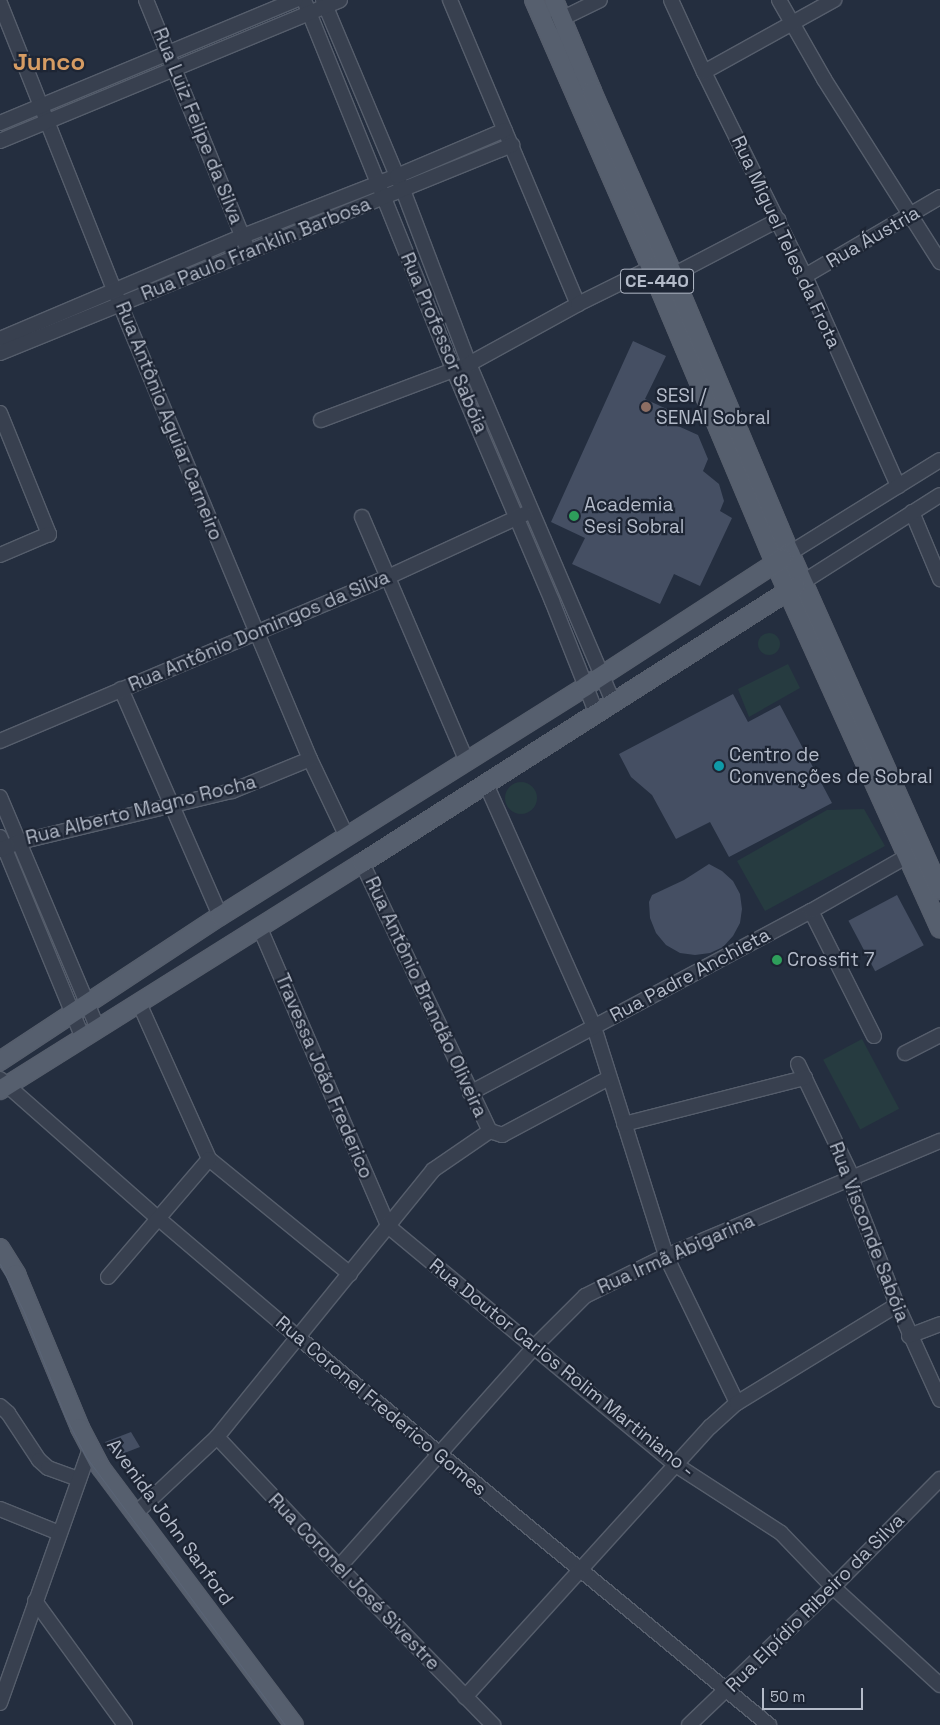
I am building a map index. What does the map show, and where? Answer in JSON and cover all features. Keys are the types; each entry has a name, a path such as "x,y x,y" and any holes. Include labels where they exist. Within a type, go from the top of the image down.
{"main road":[{"name":"CE-440","path":"534,0 651,268 775,563 909,855 940,928"},
{"name":"CE-440","path":"554,0 592,91 674,275 790,553 940,890"},
{"path":"0,1061 220,916 586,686 790,553"},
{"path":"2,1085 139,1003 362,863 596,712 803,582"},
{"path":"386,811 402,836"},
{"name":"Avenida John Sanford","path":"0,1248 16,1274 34,1313 90,1448 101,1468 294,1725"}],"street":[{"name":"Rua Luiz Felipe da Silva","path":"146,0 175,67 249,253"},
{"path":"0,123 295,0"},
{"path":"0,141 175,67 307,6 340,0"},
{"path":"450,0 578,304"},
{"path":"546,26 600,0"},
{"name":"Rua Miguel Teles da Frota","path":"671,0 704,72 805,276 898,486"},
{"path":"779,0 824,79 940,262"},
{"path":"704,72 834,0"},
{"name":"Rua Antônio Aguiar Carneiro","path":"0,3 118,298 257,633 310,759 347,836"},
{"name":"Rua Professor Sabóia","path":"324,3 403,190 469,364 613,702"},
{"name":"Rua Professor Sabóia","path":"307,6 454,370 476,419 596,712"},
{"name":"Rua Paulo Franklin Barbosa","path":"0,353 118,298 199,256 243,236 378,184 505,130"},
{"name":"Rua Paulo Franklin Barbosa","path":"0,339 206,270 512,145"},
{"name":"Rua Áustria","path":"805,276 940,197"},
{"path":"674,275 778,220"},
{"path":"199,256 206,270"},
{"path":"321,420 469,364 578,304 651,268"},
{"path":"0,413 49,534 0,555"},
{"path":"476,419 491,413"},
{"path":"790,553 940,460"},
{"path":"803,582 940,495"},
{"name":"Rua Antônio Domingos da Silva","path":"0,741 388,577 532,511"},
{"path":"912,512 940,579"},
{"path":"362,517 466,760"},
{"path":"121,689 220,916"},
{"name":"Rua Alberto Magno Rocha","path":"1,845 172,806 253,784 310,759"},
{"path":"486,784 594,1027 666,1256 737,1404"},
{"path":"0,797 19,842 90,1033"},
{"path":"1,845 81,1007"},
{"name":"Rua Padre Anchieta","path":"470,1093 811,911 909,855"},
{"name":"Rua Antônio Brandão Oliveira","path":"362,863 470,1093 490,1131"},
{"path":"811,911 874,1036"},
{"name":"Travessa João Frederico","path":"259,926 388,1226"},
{"path":"139,1003 209,1159 350,1274"},
{"path":"905,1054 940,1035"},
{"name":"Rua Visconde Sabóia","path":"798,1064 853,1179 855,1197 909,1336 940,1400"},
{"path":"135,1514 217,1437 433,1170 490,1131 502,1135 609,1078"},
{"path":"624,1124 805,1078"},
{"name":"Rua Coronel Frederico Gomes","path":"2,1085 438,1454 581,1569 769,1725"},
{"name":"Rua Irmã Abigarina","path":"338,1567 534,1347 585,1296 666,1256 940,1142"},
{"path":"108,1277 209,1159"},
{"name":"Rua Doutor Carlos Rolim Martiniano -","path":"388,1226 676,1465 781,1533 833,1587 940,1684"},
{"path":"464,1697 710,1427 737,1404 897,1305"},
{"path":"909,1336 940,1324"},
{"path":"0,1406 8,1413 39,1460 48,1468 79,1479"},
{"name":"Rua Coronel José Sivestre","path":"217,1437 338,1567 493,1725"},
{"path":"0,1703 90,1448"},
{"name":"Rua Elpídio Ribeiro da Silva","path":"689,1725 833,1587 940,1479"},
{"path":"0,1509 59,1533"},
{"path":"35,1601 125,1725"}],"green space":[{"path":"769,633 777,636 780,644 777,652 769,655 761,652 758,644 761,636"},
{"path":"788,664 800,688 749,717 738,689"},
{"path":"521,782 533,786 537,798 533,810 521,814 509,810 505,798 509,786"},
{"path":"864,809 885,846 765,911 737,861 827,810"},
{"path":"862,1039 899,1109 860,1129 823,1060"}],"building":[{"name":"SESI / SENAI Sobral","path":"633,341 666,356 645,399 682,416 678,426 698,435 708,459 703,471 719,484 724,501 720,511 732,518 700,586 674,574 660,604 572,564 585,538 551,522"},
{"name":"Centro de Convenções de Sobral","path":"733,694 748,722 780,705 832,803 729,857 710,822 676,839 652,795 631,777 619,754"},
{"path":"709,864 722,871 733,881 740,894 742,909 740,923 733,936 723,947 710,953 695,955 680,953 666,945 656,933 650,918 649,902 652,895 684,880"},
{"path":"897,895 924,945 875,971 848,921"},
{"path":"131,1432 140,1447 114,1457 105,1442"}],"tram line":[{"path":"0,1264 24,1312 65,1416 86,1457 285,1725"}],"place":[{"name":"SESI / SENAI Sobral","path":"646,407"},
{"name":"Academia Sesi Sobral","path":"574,516"},
{"name":"Centro de Convenções de Sobral","path":"719,766"},
{"name":"Crossfit 7","path":"777,960"}],"district":[{"name":"Junco","path":"49,62"}]}
